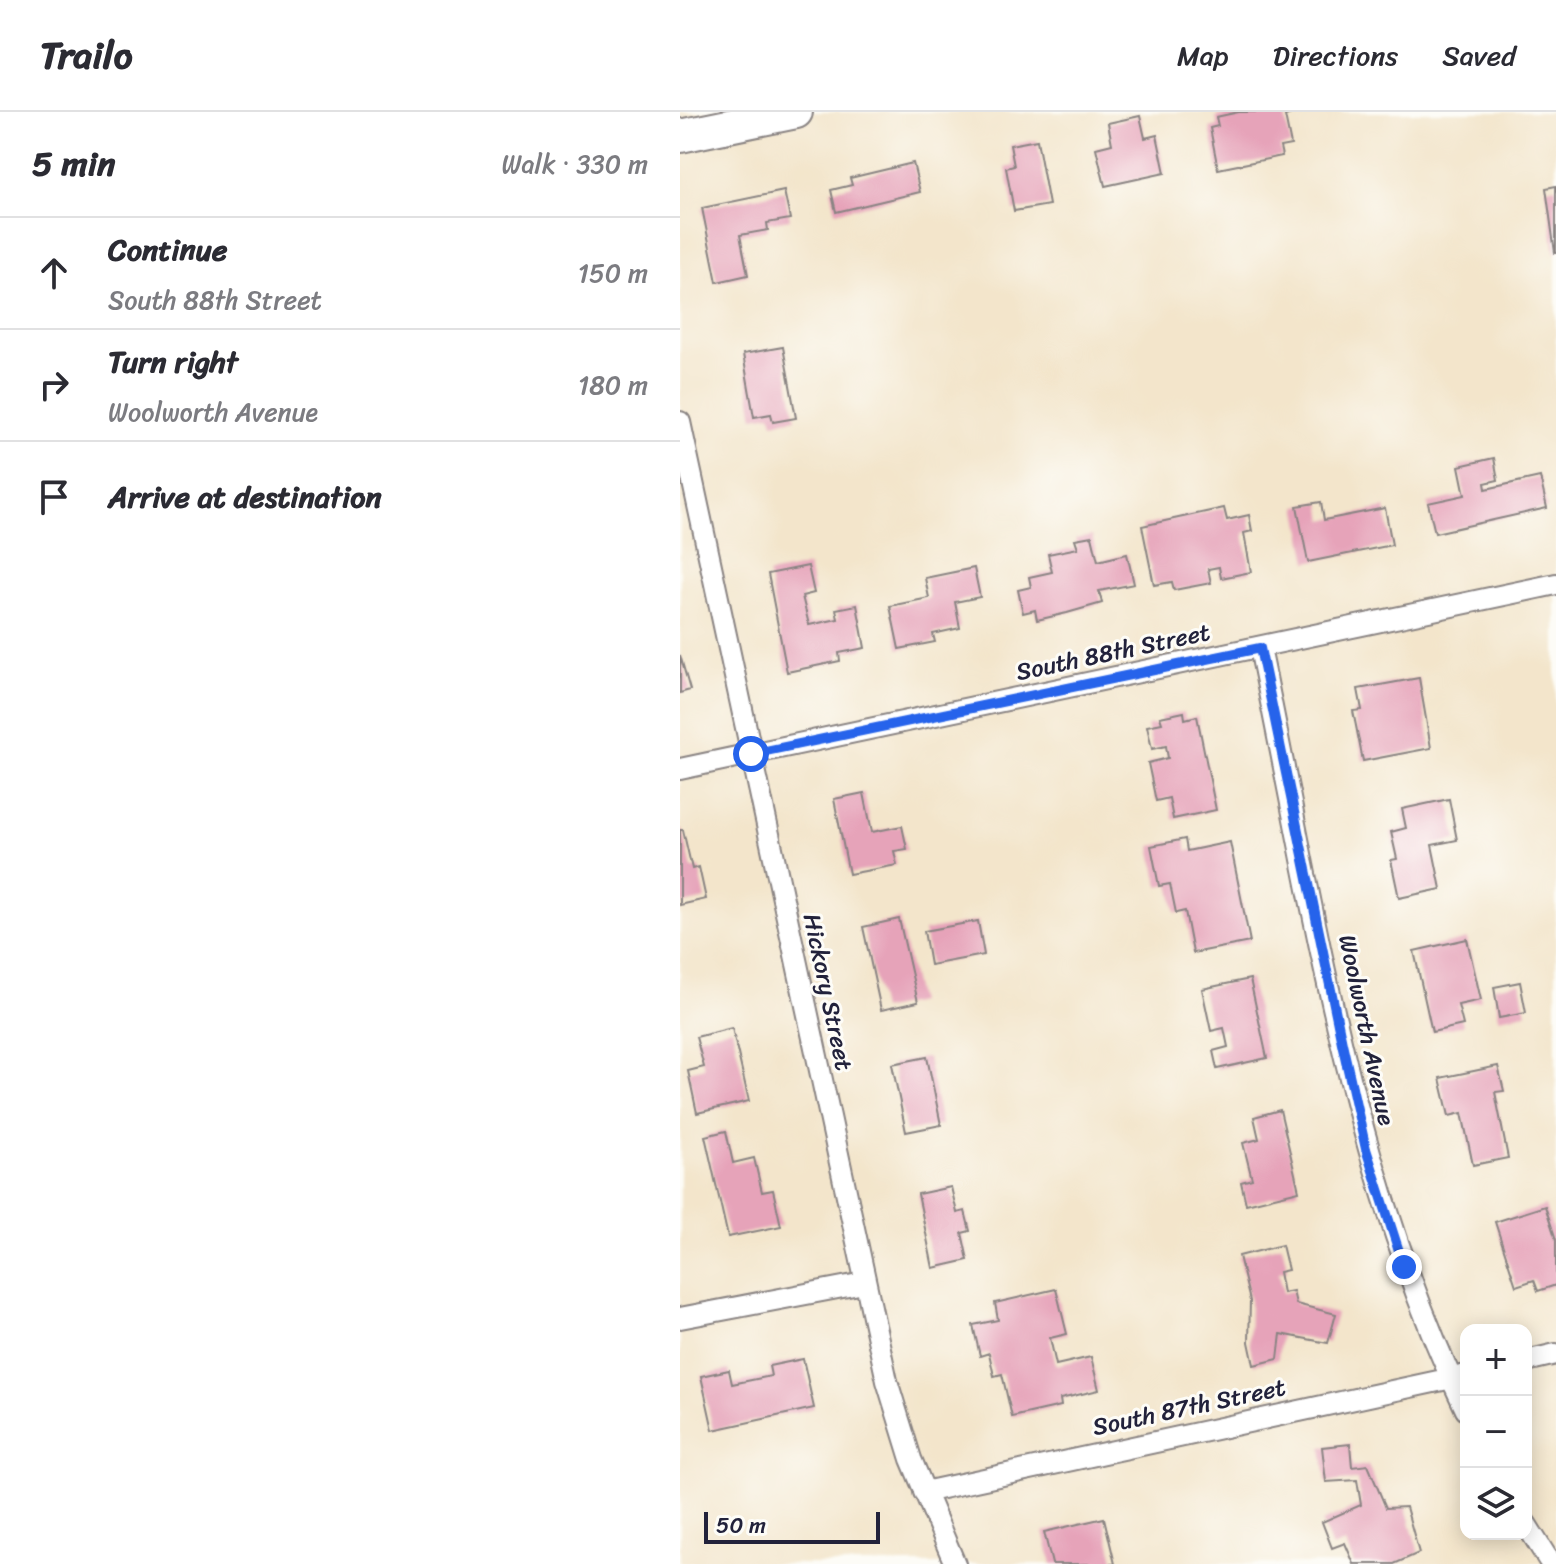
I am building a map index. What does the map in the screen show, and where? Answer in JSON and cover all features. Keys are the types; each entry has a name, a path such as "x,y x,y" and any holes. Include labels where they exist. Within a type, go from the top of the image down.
{"main road":[{"path":"680,136 796,112"}],"street":[{"name":"Hickory Street","path":"680,422 887,1381 924,1492 955,1564"},
{"name":"South 88th Street","path":"680,769 1556,584"},
{"name":"Woolworth Avenue","path":"1260,648 1366,1149 1404,1267 1458,1377"},
{"path":"680,1318 864,1283"},
{"path":"1532,1360 1556,1354"},
{"name":"South 87th Street","path":"924,1492 1458,1377"},
{"path":"1532,1534 1551,1564"}],"building":[{"path":"1239,112 1297,112 1285,116 1291,145 1280,147 1282,156 1218,169 1210,128 1218,126 1216,117"},
{"path":"1140,116 1145,138 1157,135 1165,173 1105,186 1096,148 1112,144 1108,123"},
{"path":"1037,140 1049,205 1014,211 1006,168 1014,166 1010,145"},
{"path":"913,163 920,192 836,212 831,190 852,185 850,178"},
{"path":"1556,186 1556,253 1555,253 1546,188"},
{"path":"784,191 790,219 767,223 768,230 740,235 748,275 717,282 702,208"},
{"path":"783,347 796,418 773,422 771,414 754,417 743,354"},
{"path":"1494,458 1498,480 1485,483 1486,489 1540,477 1547,508 1435,533 1428,503 1465,495 1459,466"},
{"path":"1321,502 1324,520 1385,508 1392,545 1308,562 1297,506"},
{"path":"1224,508 1227,520 1249,515 1252,531 1244,533 1251,572 1221,578 1219,567 1208,569 1211,583 1174,590 1172,582 1154,585 1142,526"},
{"path":"1092,536 1098,561 1127,554 1134,584 1099,591 1102,603 1067,613 1037,620 1035,610 1023,613 1018,590 1031,587 1029,577 1052,572 1048,554 1078,548 1075,539"},
{"path":"808,566 814,593 802,596 809,625 838,619 836,609 857,605 865,648 839,653 840,661 787,672 768,574"},
{"path":"974,568 980,597 955,602 960,628 933,634 935,642 899,649 890,606 929,598 925,578"},
{"path":"680,655 690,690 680,693"},
{"path":"1419,678 1431,748 1363,761 1353,711 1362,710 1358,689"},
{"path":"1184,712 1185,719 1197,716 1216,810 1173,819 1169,798 1156,801 1148,763 1168,758 1166,746 1152,749 1147,726 1162,723 1160,717"},
{"path":"864,793 872,832 902,826 907,849 894,851 897,865 849,874 834,799"},
{"path":"1449,799 1457,840 1432,845 1441,889 1399,898 1391,860 1397,859 1391,832 1406,828 1402,809"},
{"path":"680,830 683,830 692,869 699,867 706,899 680,905"},
{"path":"1185,839 1187,851 1230,842 1250,942 1193,953 1185,911 1176,913 1170,884 1159,886 1151,846"},
{"path":"899,919 918,1002 881,1010 863,927"},
{"path":"978,921 984,955 930,965 924,931"},
{"path":"1467,939 1481,1000 1458,1005 1463,1025 1432,1032 1414,951"},
{"path":"1250,979 1267,1058 1217,1069 1213,1051 1228,1047 1224,1028 1211,1031 1202,989"},
{"path":"1520,982 1526,1013 1499,1018 1494,987"},
{"path":"732,1028 749,1101 697,1113 688,1071 704,1067 696,1037"},
{"path":"927,1057 941,1125 906,1132 892,1064"},
{"path":"1498,1066 1504,1091 1495,1092 1508,1158 1473,1165 1462,1113 1449,1116 1440,1078"},
{"path":"1280,1110 1299,1191 1246,1204 1241,1182 1252,1179 1243,1143 1259,1139 1254,1117"},
{"path":"726,1131 733,1163 754,1158 762,1192 773,1190 781,1226 728,1237 705,1136"},
{"path":"951,1187 957,1213 965,1211 970,1231 962,1233 968,1260 933,1268 918,1194"},
{"path":"1545,1206 1556,1240 1556,1285 1538,1291 1534,1280 1516,1286 1495,1222"},
{"path":"1282,1245 1288,1270 1279,1272 1283,1293 1293,1291 1296,1304 1336,1314 1328,1343 1281,1334 1278,1359 1254,1365 1249,1342 1250,1301 1239,1256"},
{"path":"1056,1289 1067,1334 1050,1338 1056,1365 1091,1357 1099,1390 1060,1399 1061,1406 1012,1417 1002,1374 994,1376 989,1353 980,1356 973,1325 998,1320 995,1303"},
{"path":"803,1359 814,1408 713,1430 701,1376 729,1370 732,1384 771,1376 769,1366"},
{"path":"1350,1444 1352,1467 1368,1465 1386,1508 1406,1507 1419,1553 1394,1564 1354,1564 1345,1543 1332,1548 1322,1522 1361,1505 1357,1480 1326,1482 1322,1447"},
{"path":"1104,1518 1115,1564 1052,1564 1044,1532"}],"route":[{"path":"751,754 1260,648 1366,1149 1404,1267"}]}
